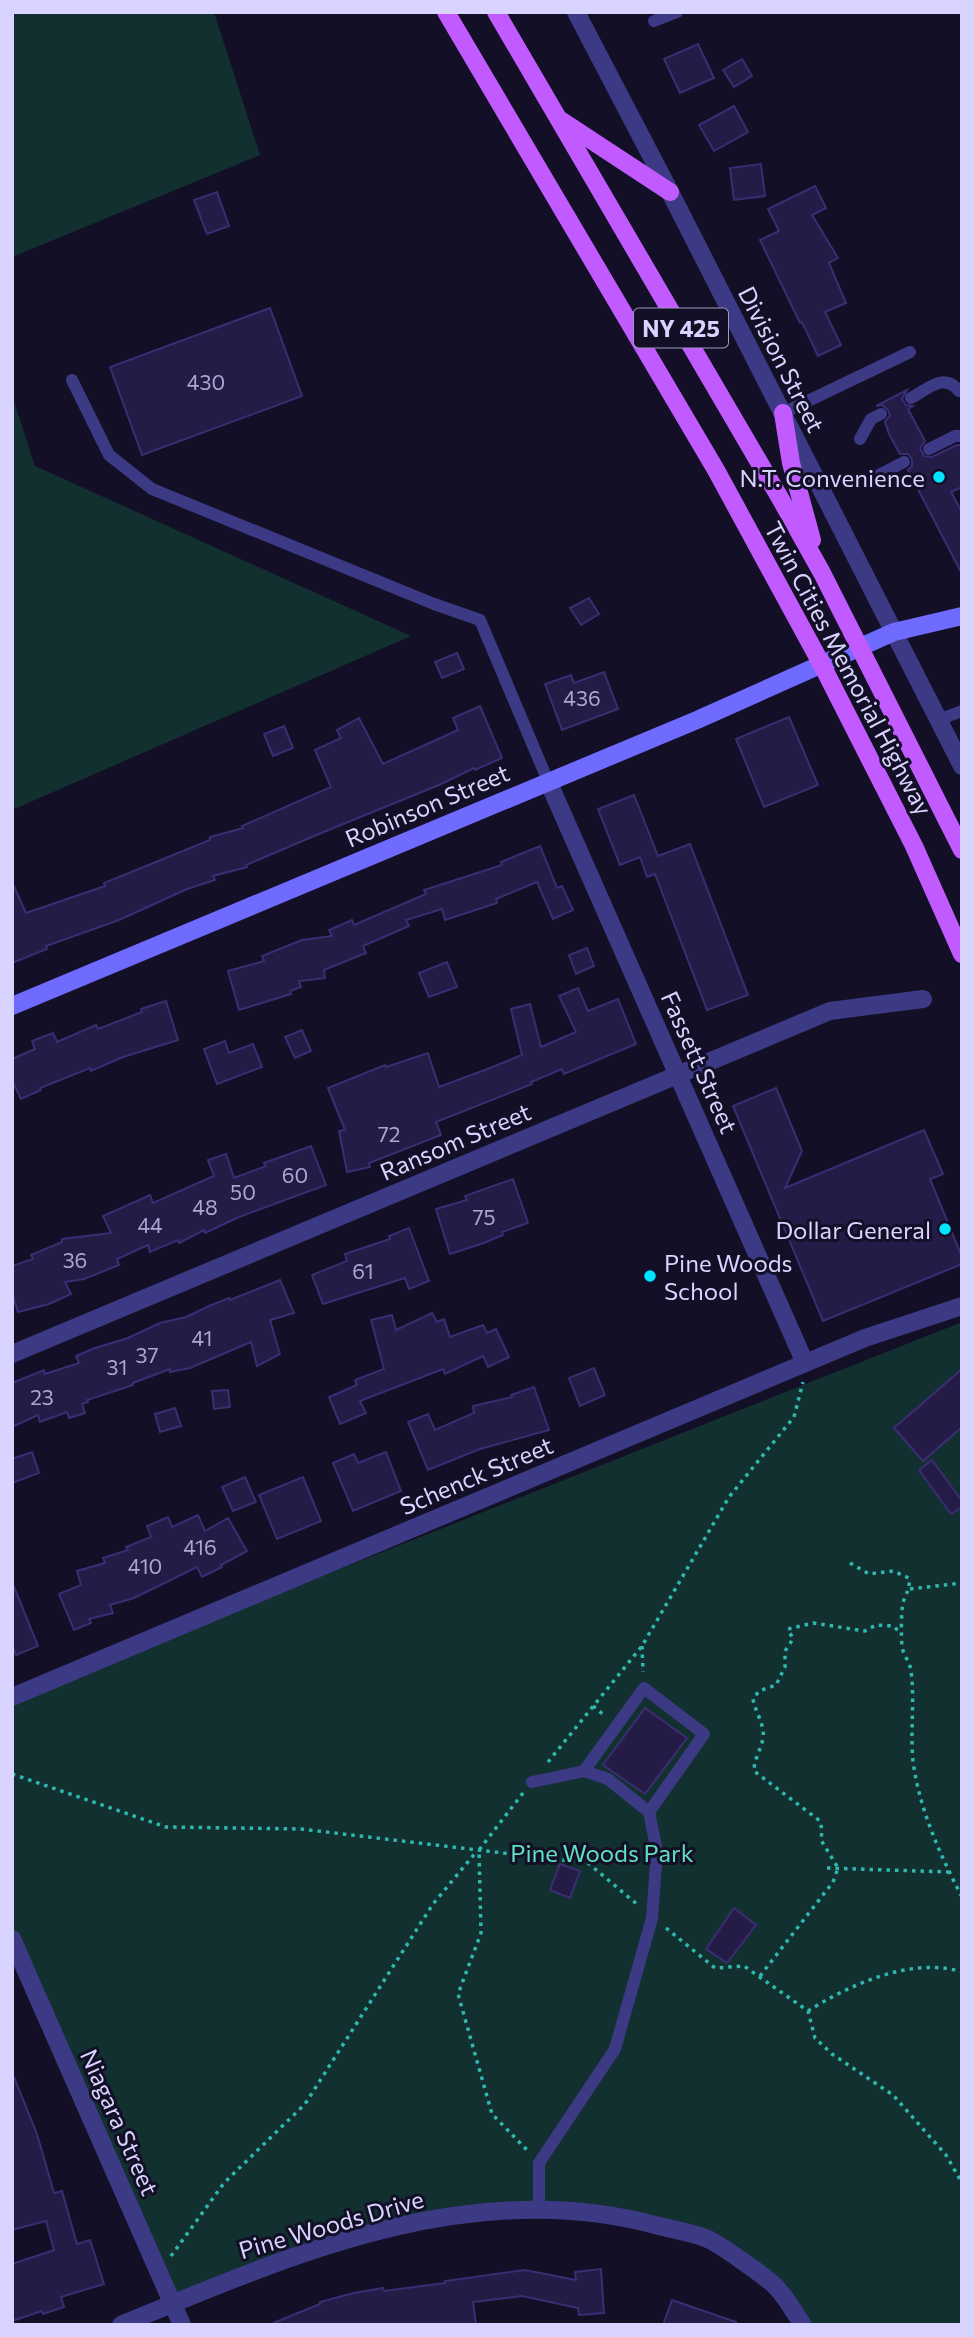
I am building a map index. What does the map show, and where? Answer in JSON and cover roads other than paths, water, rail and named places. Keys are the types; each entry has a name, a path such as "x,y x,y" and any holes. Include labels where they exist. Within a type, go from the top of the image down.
{"main road":[{"name":"Twin Cities Memorial Highway","path":"446,12 716,470 822,664 914,846 962,954"},
{"name":"Twin Cities Memorial Highway","path":"496,12 822,573 962,850"},
{"path":"557,118 670,192"},
{"path":"783,413 791,463 822,573"}],"street":[{"name":"Division Street","path":"576,12 962,766"},
{"name":"Robinson Street","path":"12,1006 697,720 894,632 962,616"},
{"name":"Fassett Street","path":"548,781 806,1363"},
{"name":"Ransom Street","path":"12,1354 830,1011 923,999"},
{"name":"Schenck Street","path":"12,1697 865,1338 962,1306"},
{"name":"Niagara Street","path":"12,1938 182,2325"},
{"name":"Pine Woods Drive","path":"121,2325 273,2263 374,2232 457,2214 539,2208 620,2215 710,2240 775,2286 803,2325"}],"lane":[{"path":"654,21 677,12"},
{"path":"783,413 910,352"},
{"path":"72,380 109,455 152,489 435,604 481,620 548,781"},
{"path":"911,398 941,382 948,381 959,391"},
{"path":"860,439 870,419 881,414"},
{"path":"929,449 955,436 962,436"},
{"path":"879,475 904,462"},
{"path":"938,720 962,711"},
{"path":"584,1771 644,1688 704,1734 649,1812"},
{"path":"532,1782 584,1771 608,1779 649,1812 657,1851 652,1918 615,2049 539,2163 539,2208"}],"place":[{"name":"N.T. Convenience","path":"939,477"},
{"name":"Dollar General","path":"945,1229"},
{"name":"Pine Woods School","path":"650,1276"}],"park label":[{"name":"Pine Woods Park","path":"602,1852"}]}
